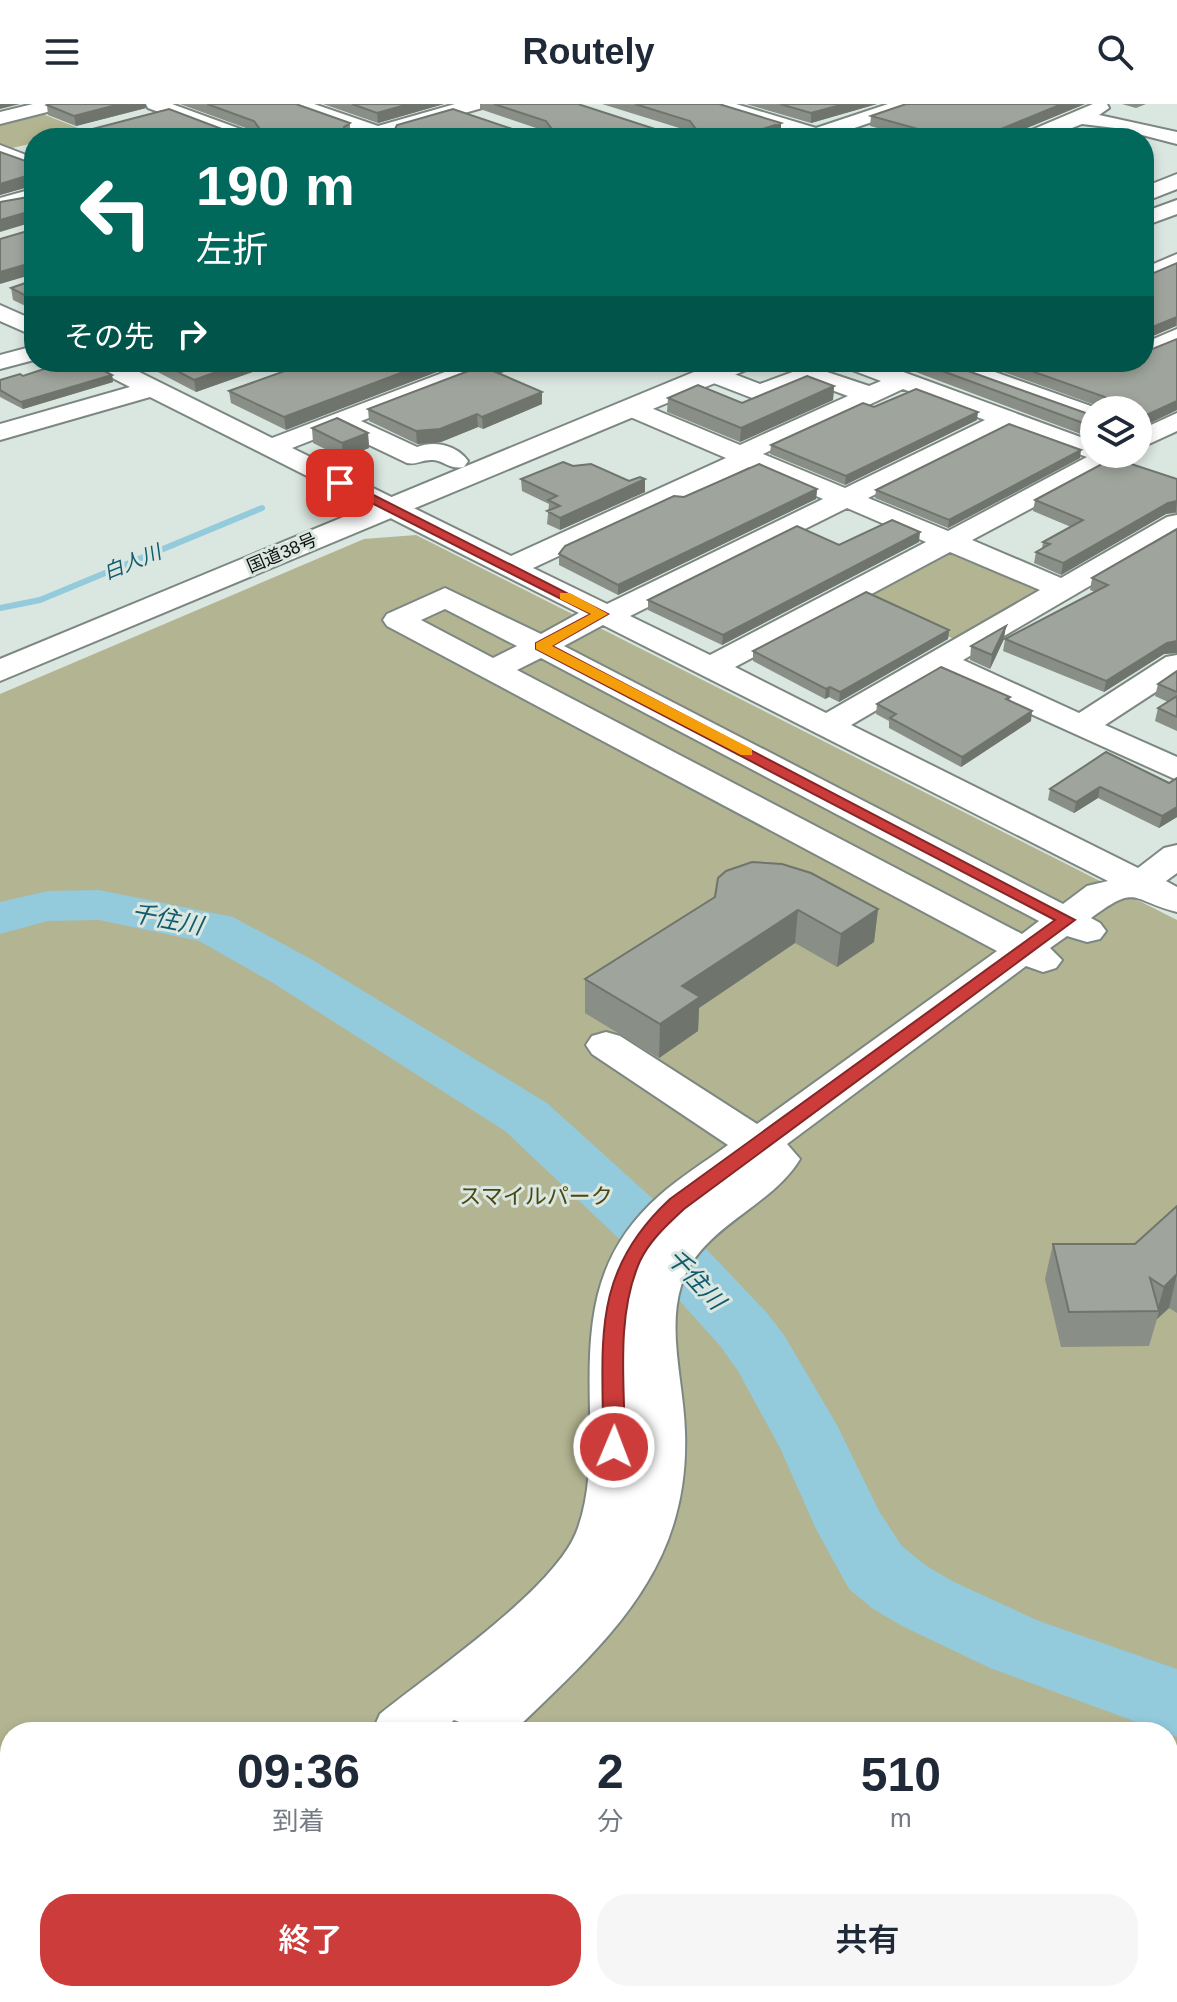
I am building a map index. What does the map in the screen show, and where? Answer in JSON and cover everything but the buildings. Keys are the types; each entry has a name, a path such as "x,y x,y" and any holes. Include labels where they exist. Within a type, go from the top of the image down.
{"highway":[{"path":"1154,174 1177,165"},
{"path":"1154,191 1177,181"},
{"name":"国道38号","path":"0,671 379,502 455,461 694,372"},
{"name":"国道38号","path":"0,648 630,408 698,372"}],"street":[{"path":"0,118 56,104"},
{"path":"304,107 332,104"},
{"path":"716,104 797,128"},
{"path":"858,104 884,111"},
{"path":"834,128 906,104"},
{"path":"1054,128 1103,106"},
{"path":"304,107 366,128"},
{"path":"405,128 453,110 478,112"},
{"path":"156,111 214,128"},
{"path":"1117,128 1147,111 1177,119"},
{"path":"1071,121 1104,128"},
{"path":"1154,135 1177,138"},
{"path":"3,152 24,148"},
{"path":"3,152 24,161"},
{"path":"0,204 24,197"},
{"path":"1154,271 1177,261"},
{"path":"0,312 24,324"},
{"path":"1154,347 1177,336"},
{"path":"0,362 24,356"},
{"path":"129,372 153,388 203,401 271,447 1177,901"},
{"path":"271,447 467,372"},
{"path":"714,372 760,393 809,373 870,395"},
{"path":"880,372 1007,419 1080,438"},
{"path":"509,568 870,395 934,372"},
{"path":"976,372 1080,411"},
{"path":"0,432 153,388"},
{"path":"630,408 1063,589"},
{"path":"493,670 1007,419"},
{"path":"339,421 416,457 433,450 455,461"},
{"path":"1152,434 1177,421"},
{"path":"710,668 1087,468"},
{"path":"709,783 1063,589 1168,537"},
{"path":"1037,957 398,620 445,597 1079,926"},
{"path":"938,660 1177,770"},
{"path":"1082,725 1177,664"},
{"path":"441,1722 482,1712 593,1617 622,1581 646,1537 658,1485 661,1434 647,1266 689,1213 1079,926 1126,907 1141,883 1177,856"},
{"path":"606,1045 770,1153"}],"green space":[{"path":"38,112 78,128 24,128 24,145 8,149 0,146 0,122"},
{"name":"スマイルパーク","path":"416,535 1177,920 1177,1722 0,1722 0,694 364,539"},
{"path":"945,553 956,553 1035,585 1039,590 954,639 861,599"}],"waterway":[{"name":"白人川","path":"0,608 40,600 262,508"},
{"name":"千住川","path":"0,918 48,906 99,905 215,928 292,971 526,1117 673,1253 744,1330 761,1353 813,1444 852,1529 875,1567 899,1587 928,1604 1016,1645 1177,1703"}],"slow traffic":[{"path":"565,596 601,614 541,646 746,752"}],"route":[{"path":"340,483 601,614 541,646 1066,920 677,1204 653,1226 632,1256 620,1287 614,1333 614,1447"}]}
